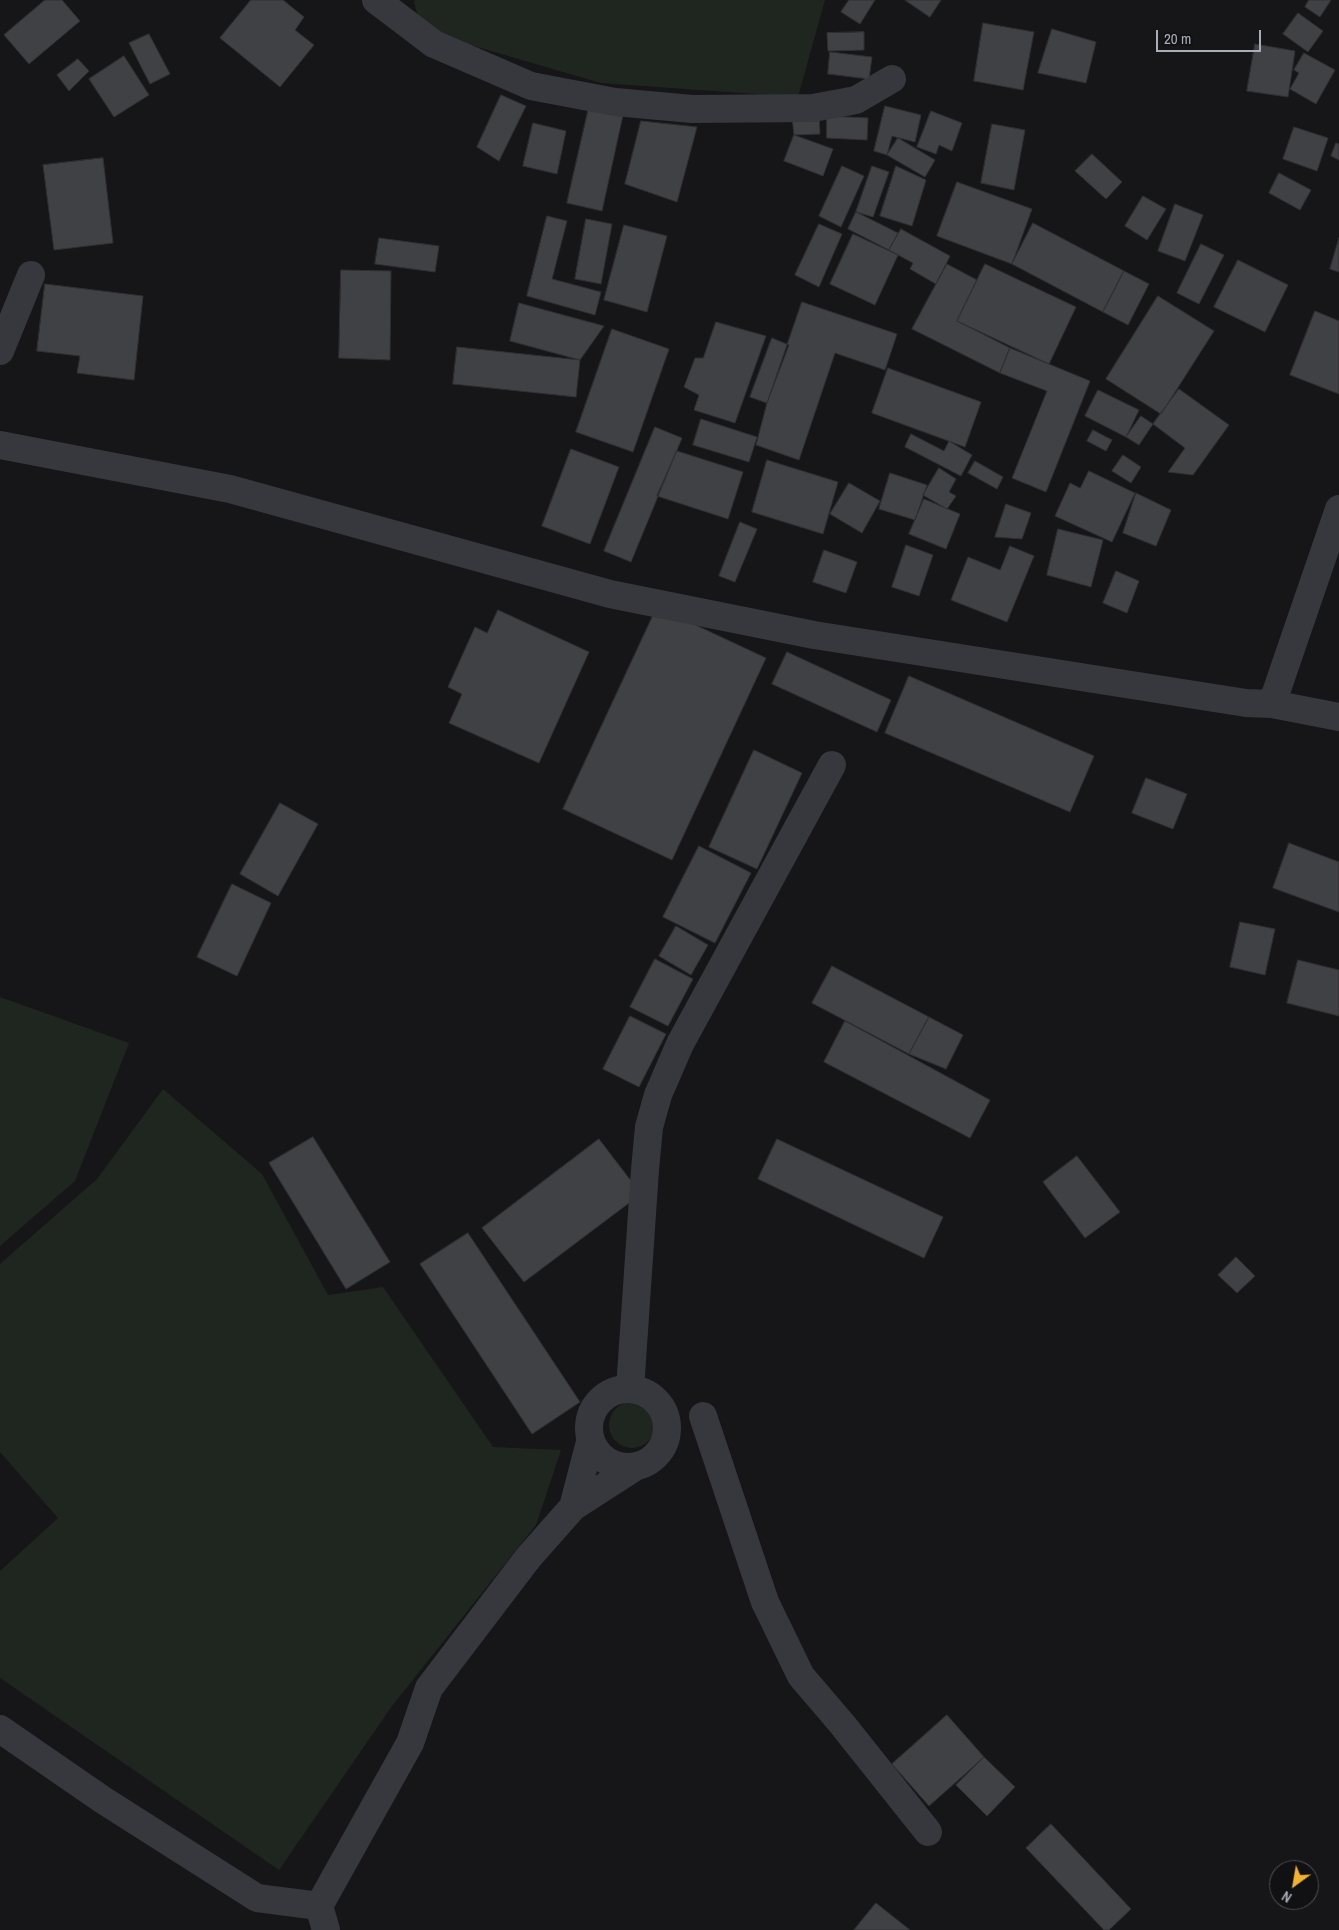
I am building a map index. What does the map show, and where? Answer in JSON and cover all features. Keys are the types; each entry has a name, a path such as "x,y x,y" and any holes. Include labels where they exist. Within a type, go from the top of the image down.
{"street":[{"path":"376,0 434,44 495,71 530,86 607,100 692,109 813,108 856,100 892,78"},
{"path":"0,351 31,275"},
{"path":"0,445 230,489 509,568 620,596 814,635 1246,703 1272,704 1339,717"},
{"path":"1272,704 1339,509"},
{"path":"630,1389 649,1127 658,1095 680,1044 832,765"},
{"path":"0,1729 103,1800 257,1898 322,1918 410,1743 429,1688 528,1558 573,1507 635,1467 646,1463 663,1446 667,1435 667,1423 662,1409 654,1399 643,1392 630,1389 611,1393 595,1405 590,1416 588,1429 590,1442 597,1454 608,1463 621,1467 635,1467"},
{"path":"703,1416 765,1602 801,1676 928,1832"},
{"path":"573,1507 590,1442"}],"shaded area":[{"path":"415,0 825,0 798,97 601,83 422,31"},
{"path":"0,997 129,1043 75,1181 0,1246"},
{"path":"163,1089 262,1174 328,1295 383,1287 493,1447 561,1450 536,1525 392,1706 279,1870 0,1678 0,1571 58,1518 0,1452 0,1264 97,1179"},
{"path":"632,1402 645,1406 651,1412 655,1425 651,1438 645,1444 632,1448 619,1444 613,1438 609,1425 613,1412 619,1406"}],"building":[{"path":"45,0 62,0 80,21 29,64 4,35"},
{"path":"251,0 283,0 304,17 295,30 314,45 280,87 220,38"},
{"path":"849,0 875,0 860,24 841,12"},
{"path":"905,0 941,0 930,17"},
{"path":"1309,0 1331,0 1320,17 1305,7"},
{"path":"1298,13 1323,31 1308,52 1283,34"},
{"path":"983,23 1034,32 1023,90 974,81"},
{"path":"1052,29 1096,42 1086,83 1038,73"},
{"path":"864,32 864,50 828,51 827,33"},
{"path":"149,34 170,74 150,84 129,43"},
{"path":"1255,44 1295,51 1288,97 1247,91"},
{"path":"830,52 872,57 869,79 828,74"},
{"path":"1304,53 1335,70 1316,104 1290,89 1299,73 1294,70"},
{"path":"124,56 149,95 114,117 89,79"},
{"path":"78,59 89,71 69,91 57,75"},
{"path":"501,95 526,106 499,161 477,147"},
{"path":"591,98 625,106 602,211 567,203"},
{"path":"885,106 921,115 915,142 892,136 887,155 874,151"},
{"path":"931,111 962,123 952,151 939,145 936,154 917,147"},
{"path":"819,115 820,134 794,135 792,116"},
{"path":"827,116 868,118 867,140 827,138"},
{"path":"641,121 697,127 677,202 625,184"},
{"path":"533,123 566,131 557,174 523,166"},
{"path":"992,124 1025,130 1014,190 981,183"},
{"path":"1294,127 1328,138 1317,171 1283,159"},
{"path":"794,135 833,149 823,176 784,161"},
{"path":"898,138 935,160 925,177 887,155"},
{"path":"1336,143 1339,144 1339,160 1331,156"},
{"path":"1092,154 1122,182 1106,199 1075,171"},
{"path":"103,158 113,243 54,250 43,165"},
{"path":"842,166 864,176 841,227 819,216"},
{"path":"872,166 889,172 873,217 856,212"},
{"path":"896,166 926,180 912,226 880,216"},
{"path":"1279,173 1311,190 1300,210 1269,193"},
{"path":"957,182 1032,209 1012,264 937,236"},
{"path":"1143,196 1166,209 1147,240 1125,226"},
{"path":"1175,204 1203,215 1185,261 1158,251"},
{"path":"856,212 898,233 889,250 848,229"},
{"path":"547,216 567,221 552,279 601,292 595,315 527,296"},
{"path":"586,219 612,224 601,284 575,279"},
{"path":"1033,223 1124,271 1103,312 1012,264"},
{"path":"819,224 842,234 819,287 795,275"},
{"path":"624,225 667,236 647,312 604,300"},
{"path":"901,229 950,256 936,284 910,269 913,263 889,250"},
{"path":"853,234 898,255 875,305 830,284"},
{"path":"379,238 439,246 435,272 375,264"},
{"path":"1339,238 1339,272 1330,269"},
{"path":"1201,244 1224,255 1199,304 1177,293"},
{"path":"1238,260 1288,285 1265,332 1214,307"},
{"path":"947,264 977,280 957,321 1010,348 1000,373 912,329"},
{"path":"985,264 1076,307 1049,364 957,321"},
{"path":"341,270 391,271 390,360 339,358"},
{"path":"1124,271 1149,284 1128,325 1103,312"},
{"path":"45,284 143,296 134,380 77,373 80,356 37,351"},
{"path":"1158,296 1214,331 1161,414 1106,379"},
{"path":"802,302 897,334 885,370 835,353 799,460 756,445 767,403"},
{"path":"519,303 604,326 580,360 510,341"},
{"path":"1315,311 1339,321 1339,394 1290,375"},
{"path":"716,322 766,336 735,423 694,410 699,395 684,387 695,358 703,358"},
{"path":"612,329 669,349 633,452 576,432"},
{"path":"772,338 789,345 767,403 750,397"},
{"path":"457,347 580,360 576,397 453,384"},
{"path":"1010,348 1090,381 1046,492 1012,478 1047,391 1000,373"},
{"path":"888,368 981,402 965,447 872,413"},
{"path":"1179,389 1229,425 1193,475 1168,472 1185,448 1153,424"},
{"path":"1098,390 1139,410 1126,437 1085,416"},
{"path":"1141,416 1153,424 1139,445 1126,437"},
{"path":"701,419 757,437 749,462 693,445"},
{"path":"655,427 682,438 631,562 604,551"},
{"path":"1093,430 1112,440 1106,451 1087,441"},
{"path":"911,434 944,451 949,441 972,455 961,476 905,447"},
{"path":"571,449 619,467 590,544 542,526"},
{"path":"677,451 743,472 728,519 657,496"},
{"path":"1123,455 1141,467 1131,483 1112,471"},
{"path":"767,460 838,482 823,534 752,512"},
{"path":"975,461 1003,477 997,489 968,473"},
{"path":"939,468 956,479 949,492 956,496 947,509 923,495"},
{"path":"1089,471 1135,493 1112,542 1055,516 1070,483 1080,488"},
{"path":"890,473 927,485 915,520 879,509"},
{"path":"849,483 880,501 862,533 830,514"},
{"path":"1136,493 1171,510 1156,546 1123,533"},
{"path":"924,499 960,514 946,549 909,534"},
{"path":"1006,504 1031,513 1022,539 995,537"},
{"path":"740,522 757,529 735,582 719,576"},
{"path":"1058,529 1103,540 1091,587 1047,575"},
{"path":"906,545 933,555 919,596 892,587"},
{"path":"1010,546 1034,556 1007,622 951,600 968,557 1000,570"},
{"path":"824,550 857,562 846,593 813,582"},
{"path":"1116,571 1139,581 1127,613 1103,603"},
{"path":"657,607 766,658 672,860 563,809"},
{"path":"498,610 589,652 539,763 449,723 462,694 448,687 475,627 487,633"},
{"path":"787,652 891,700 877,732 772,684"},
{"path":"909,676 1094,756 1070,812 885,733"},
{"path":"754,750 802,773 757,869 709,847"},
{"path":"1146,778 1187,794 1173,829 1132,813"},
{"path":"280,803 318,824 278,896 240,874"},
{"path":"1289,843 1339,862 1339,912 1273,888"},
{"path":"699,846 751,873 715,943 663,917"},
{"path":"232,884 271,903 237,976 197,957"},
{"path":"1240,922 1275,929 1265,975 1230,967"},
{"path":"676,926 708,945 691,975 659,956"},
{"path":"655,959 693,979 668,1026 630,1007"},
{"path":"1298,960 1339,970 1339,1016 1287,1003"},
{"path":"832,966 929,1017 909,1054 812,1003"},
{"path":"630,1016 666,1034 639,1087 603,1069"},
{"path":"929,1017 963,1035 946,1069 909,1054"},
{"path":"845,1021 990,1100 970,1138 824,1062"},
{"path":"313,1137 390,1262 346,1289 269,1163"},
{"path":"599,1139 641,1194 524,1282 482,1228"},
{"path":"777,1139 943,1217 924,1258 758,1179"},
{"path":"1077,1156 1120,1212 1085,1238 1043,1182"},
{"path":"468,1233 580,1402 532,1434 420,1264"},
{"path":"1236,1257 1255,1276 1237,1293 1218,1275"},
{"path":"947,1715 984,1757 929,1806 892,1764"},
{"path":"984,1757 1015,1787 987,1816 956,1785"},
{"path":"1051,1824 1131,1909 1109,1930 1104,1930 1026,1848"},
{"path":"876,1903 910,1930 854,1930"}]}
